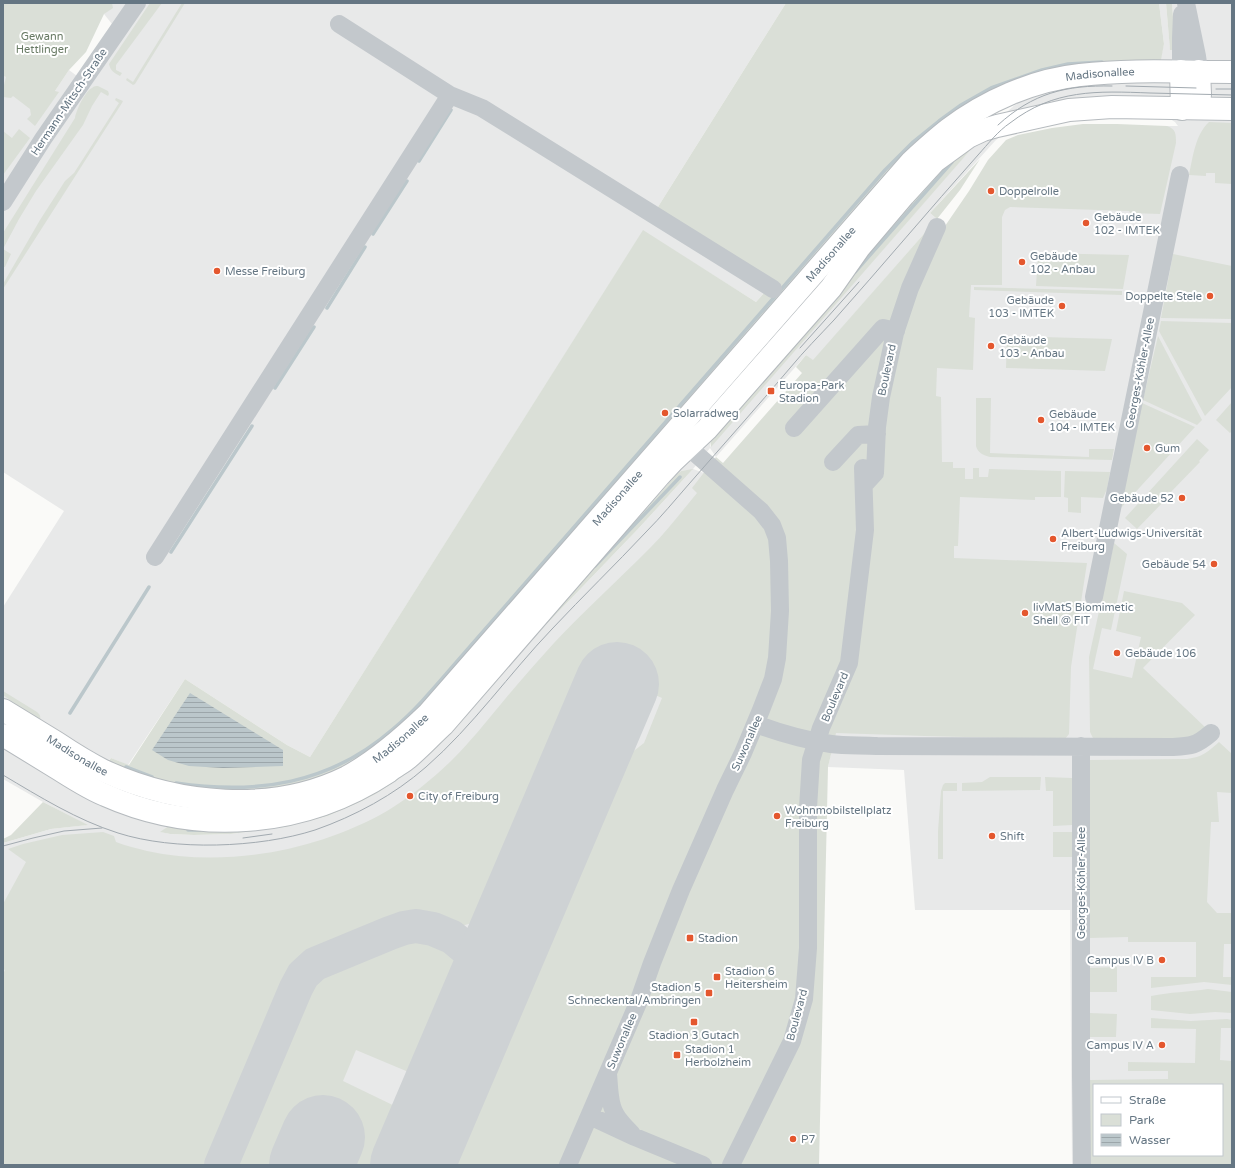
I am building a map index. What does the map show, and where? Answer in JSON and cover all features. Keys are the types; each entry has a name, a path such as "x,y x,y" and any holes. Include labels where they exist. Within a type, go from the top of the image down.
{"main road":[{"path":"1190,71 1200,94 1191,108"},
{"name":"Madisonallee","path":"3,710 102,770 162,792 205,799 250,800 289,796 309,792 348,776 376,759 404,738 428,714 680,441 912,161 949,129 968,116 998,100 1027,88 1054,80 1079,75 1116,72 1232,72"},
{"name":"Madisonallee","path":"3,735 83,785 105,796 150,811 183,818 210,821 250,820 288,815 307,810 351,793 373,782 407,759 443,725 659,476 680,441 707,429 831,288 859,248 935,161 968,137 983,130 1069,110 1112,107 1232,109"}],"street":[{"name":"Hermann-Mitsch-Straße","path":"3,201 43,139 137,3"},
{"path":"1184,3 1196,50 1190,71"},
{"path":"339,24 450,95 482,108 773,289"},
{"path":"155,557 450,95"},
{"name":"Georges-Köhler-Allee","path":"1094,597 1112,528 1116,468 1133,376 1151,291 1180,175"},
{"name":"Boulevard","path":"731,1165 792,1041 804,999 808,948 808,808 811,760 816,741 849,663 865,530 863,472 875,473 881,397 896,331 910,288 938,227"},
{"path":"794,428 883,328 896,331"},
{"path":"833,462 858,435 877,434"},
{"name":"Suwonallee","path":"568,1165 638,1003 681,890 756,724 773,679 777,658 780,583 777,538 772,525 761,511 680,441"},
{"path":"756,724 790,736 831,744 877,746 1191,746 1201,741 1211,733"},
{"name":"Georges-Köhler-Allee","path":"1081,746 1082,1165"},
{"name":"Suwonallee","path":"608,1074 612,1106 625,1127 635,1137"},
{"path":"590,1116 635,1137 703,1165"}],"shaded area":[{"path":"111,3 786,3 656,210 772,284 756,302 643,231 310,757 287,745 185,679 128,765 111,758 106,764 136,777 182,789 241,793 292,787 332,775 387,742 424,708 887,178 924,139 961,112 990,95 1023,81 1078,69 1110,66 1159,65 1164,44 1159,3 1166,3 1170,49 1173,50 1175,44 1172,3 1232,3 1232,1165 1072,1165 1070,910 915,910 904,770 828,767 836,730 855,680 863,648 886,430 902,359 940,241 972,198 990,166 1005,148 1022,138 1076,129 1165,128 1167,126 1178,126 1170,119 1103,116 1051,121 1008,129 995,141 930,213 937,219 813,361 806,355 716,457 710,448 693,469 704,473 718,485 706,499 735,525 746,541 754,573 752,645 750,662 740,694 542,1165 3,1165 3,843 51,829 87,825 3,779 3,607 64,511 3,472 3,76 55,91 69,70 77,76 112,24 104,14","holes":["1025,96 1000,118 979,124 942,147 920,168 856,241 828,282 702,424 700,422 826,279 853,240 887,200 926,158 944,142 978,117","995,123 963,158 710,447 712,435 850,275 867,248 925,181 951,157 972,143","655,464 657,467 468,685 426,730 396,756 361,780 341,790 297,805 256,813 216,816 196,815 145,804 95,784 97,780 116,790 146,801 175,808 199,811 218,811 255,807 296,800 320,794 358,777 392,754 423,727","692,470 638,529 537,634 454,730 433,751 396,781 376,794 328,816 286,827 231,834 194,835 161,832 173,823 204,828 259,826 295,820 343,804 384,781 421,755 441,737 576,579 625,533 681,471"]}],"green space":[{"name":"Gewann Hettlinger","path":"3,3 112,3 113,8 104,14 86,52 69,70 55,91 59,92 35,126 27,119 31,115 30,109 13,96 11,98 3,97 6,77 3,76"},
{"path":"150,3 162,3 116,65 116,70 122,73 120,76 110,68 109,64"},
{"path":"182,3 185,3 133,85 126,80 127,78 133,82"},
{"path":"786,3 1159,3 1164,44 1160,65 990,95 403,728 332,775 275,790 202,791 106,765 111,758 129,765 185,679 287,745 310,757 643,230 756,302 772,284 656,210"},
{"path":"1166,3 1172,3 1175,44 1174,50 1170,50"},
{"path":"95,86 108,91 108,96 101,92 83,125 36,191 3,249 3,233 75,118 84,97 89,90"},
{"path":"116,98 123,101 122,103 3,289 3,284 40,220 65,181 74,173 119,103 115,100"},
{"path":"1209,122 1232,123 1232,184 1215,183 1215,173 1206,173 1206,176 1189,175 1193,154 1198,140 1204,127"},
{"path":"1083,124 1167,126 1175,132 1176,143 1160,214 1130,213 1129,211 1010,207 1005,210 1002,217 1002,285 971,285 969,317 975,318 973,370 937,368 936,396 941,397 942,462 953,462 953,468 965,468 965,479 973,479 973,468 979,468 979,477 988,477 989,469 1061,471 1061,497 1035,497 1035,500 960,497 958,546 954,546 954,558 1087,563 1071,667 1069,734 1065,739 1055,739 836,733 828,767 819,1165 443,1165 613,767 644,743 662,698 592,668 490,908 475,922 465,925 444,926 417,920 397,924 309,961 301,967 292,980 213,1165 3,1165 3,974 5,970 3,969 3,904 26,862 8,849 62,835 103,832 114,836 116,842 128,846 177,856 208,858 270,852 301,846 331,837 360,825 387,811 413,794 453,759 554,643 638,560 668,528 697,493 692,488 716,457 723,463 802,373 796,367 806,355 813,360 937,219 945,226 988,160 1006,140 1018,135 1052,128"},
{"path":"19,129 30,138 3,175 3,131 12,138"},
{"path":"980,139 711,447 710,440 925,181"},
{"path":"980,159 960,190 937,219 930,213"},
{"path":"3,249 11,254 5,267 3,267"},
{"path":"1038,253 1129,255 1123,289 1036,286"},
{"path":"1173,254 1232,266 1232,319 1161,318"},
{"path":"974,287 1122,291 1122,295 974,290"},
{"path":"1161,321 1232,323 1232,387 1205,416 1159,331"},
{"path":"1007,336 1112,339 1105,371 1006,368"},
{"path":"1158,336 1202,420 1197,425 1143,400"},
{"path":"976,398 991,398 990,453 1089,457 1089,449 1114,449 1112,460 990,457 983,454 979,452 976,446"},
{"path":"1232,402 1232,431 1230,433 1216,420"},
{"path":"1142,403 1195,427 1120,509"},
{"path":"1197,439 1209,450 1199,461 1200,462 1137,529 1125,518"},
{"path":"693,469 638,529 537,634 454,730 433,751 396,781 376,794 328,816 286,827 231,834 194,835 160,832 173,823 295,820 576,579 625,533 676,475 681,471"},
{"path":"1065,471 1110,472 1107,489 1103,498 1081,497 1081,513 1068,512 1068,498 1064,497"},
{"path":"1114,543 1127,554 1111,630 1102,628 1093,669 1132,678 1141,637 1116,631 1124,591 1182,603 1195,615 1143,668 1206,728 1191,739 1098,740 1093,738 1090,732 1089,657"},
{"path":"3,691 37,712 40,716 40,721 3,695"},
{"path":"1219,742 1232,754 1232,793 1217,792 1219,822 1211,822 1207,902 1217,913 1232,913 1232,944 1224,944 1223,977 1232,977 1232,985 1204,982 1151,988 1151,977 1196,977 1196,942 1128,942 1128,937 1090,938 1089,760 1187,759 1204,754"},
{"path":"990,777 1041,777 1040,790 962,791 962,783 982,782"},
{"path":"1045,777 1072,778 1072,825 1053,826 1053,791 1046,791"},
{"path":"945,783 957,783 957,791 943,791 943,859 938,859 938,831 941,791"},
{"path":"43,802 88,825 51,829 3,843 3,839 11,835"},
{"path":"1053,832 1072,832 1072,857 1053,857"},
{"path":"415,934 434,938 445,946 456,959 460,976 418,1076 356,1050 343,1081 403,1110 380,1165 229,1165 309,978 314,974 403,936"},
{"path":"1117,967 1117,992 1090,992 1089,968"},
{"path":"1208,989 1232,992 1232,1013 1215,1012 1190,1014 1151,1010 1151,996"},
{"path":"1089,1013 1117,1014 1116,1037 1090,1037"},
{"path":"1151,1018 1191,1021 1232,1020 1232,1028 1221,1028 1220,1060 1232,1061 1232,1165 1090,1165 1090,1080 1168,1079 1168,1071 1128,1071 1128,1062 1195,1063 1196,1029 1151,1028"}],"water":[{"path":"190,693 283,750 283,766 223,768 189,766 168,760 152,750"}],"waterway":[{"path":"176,783 235,787 264,786 291,781 318,773 344,762 369,748 393,729 436,685 885,170 913,142 961,105 991,88 1042,70 1068,64 1102,62"},
{"path":"419,161 451,110"},
{"path":"855,272 952,162"},
{"path":"373,234 407,181"},
{"path":"327,308 365,247"},
{"path":"275,388 314,327"},
{"path":"171,552 252,426"},
{"path":"595,566 680,477"},
{"path":"70,713 149,587"},
{"path":"126,767 152,777"},
{"path":"188,830 200,830"}],"taxiway":[{"path":"221,1165 296,988 303,975 315,964 390,933 416,926 433,929 452,937 470,952 483,965 488,977 487,989"}],"runway":[{"path":"412,1165 617,684"},
{"path":"311,1165 323,1137"}],"tram line":[{"path":"998,125 1024,105 1051,93 1080,87 1112,86"},
{"path":"1126,86 1196,88"},
{"path":"1216,89 1232,89"},
{"path":"3,775 59,807 103,828 140,839 190,845 243,844 293,836 315,830 374,804 401,787 426,767 475,717 536,646 663,514 989,142 1006,126 1026,112 1043,104 1077,94 1112,92 1232,95"},
{"path":"800,348 859,282"},
{"path":"3,846 64,831 102,828"},
{"path":"243,838 272,834"}],"place":[{"name":"Doppelrolle","path":"991,191"},
{"name":"Gebäude 102 - IMTEK","path":"1086,223"},
{"name":"Gebäude 102 - Anbau","path":"1022,262"},
{"name":"Messe Freiburg","path":"217,271"},
{"name":"Doppelte Stele","path":"1210,296"},
{"name":"Gebäude 103 - IMTEK","path":"1062,306"},
{"name":"Gebäude 103 - Anbau","path":"991,346"},
{"name":"Europa-Park Stadion","path":"771,391"},
{"name":"Solarradweg","path":"665,413"},
{"name":"Gebäude 104 - IMTEK","path":"1041,420"},
{"name":"Gum","path":"1147,448"},
{"name":"Gebäude 52","path":"1182,498"},
{"name":"Albert-Ludwigs-Universität Freiburg","path":"1053,539"},
{"name":"Gebäude 54","path":"1214,564"},
{"name":"livMatS Biomimetic Shell @ FIT","path":"1025,613"},
{"name":"Gebäude 106","path":"1117,653"},
{"name":"City of Freiburg","path":"410,796"},
{"name":"Wohnmobilstellplatz Freiburg","path":"777,816"},
{"name":"Shift","path":"992,836"},
{"name":"Stadion","path":"690,938"},
{"name":"Campus IV B","path":"1162,960"},
{"name":"Stadion 6 Heitersheim","path":"717,977"},
{"name":"Stadion 5 Schneckental/Ambringen","path":"709,993"},
{"name":"Stadion 3 Gutach","path":"694,1022"},
{"name":"Campus IV A","path":"1162,1045"},
{"name":"Stadion 1 Herbolzheim","path":"677,1055"},
{"name":"P7","path":"793,1139"}]}
